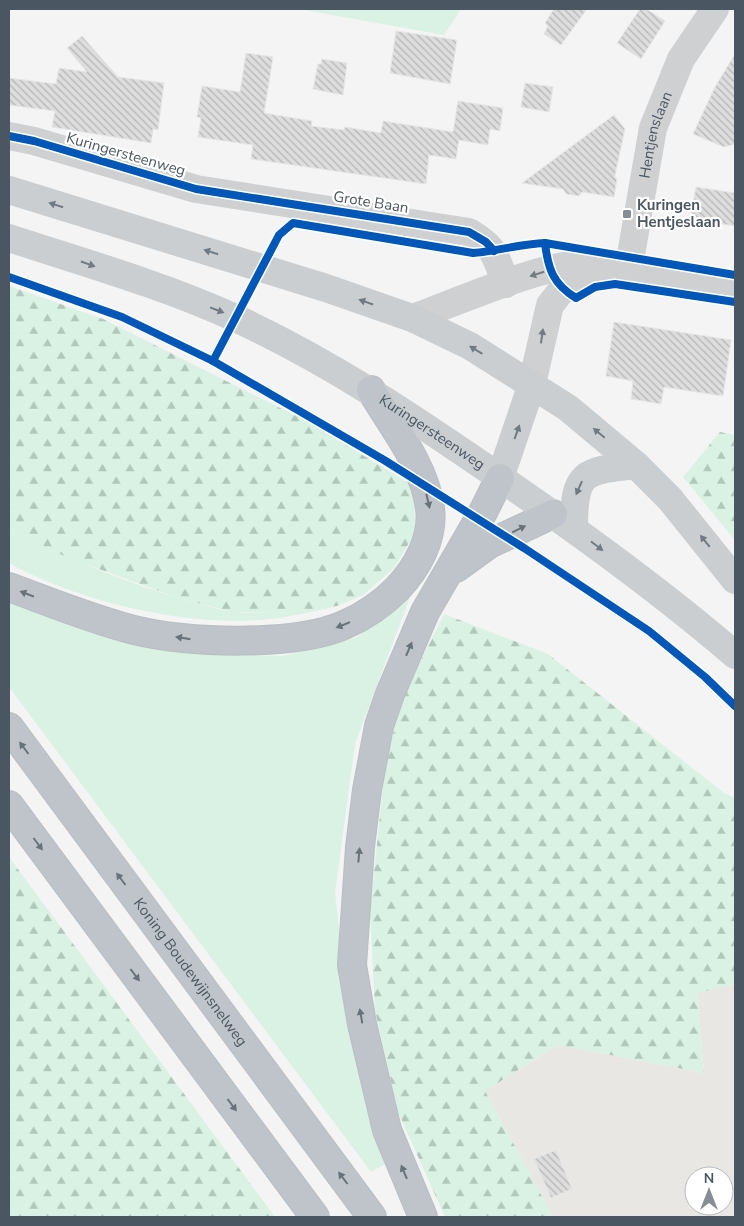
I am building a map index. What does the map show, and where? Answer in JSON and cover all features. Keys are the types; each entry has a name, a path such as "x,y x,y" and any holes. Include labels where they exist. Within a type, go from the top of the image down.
{"highway":[{"path":"9,587 82,614 136,630 192,639 255,641 299,636 343,626 380,606 410,575 426,546 430,509 421,472 371,390"},
{"path":"423,1217 386,1130 362,1024 352,965 360,847 367,790 379,726 390,694 425,612 500,478"},
{"path":"448,573 489,544 563,521"},
{"name":"Koning Boudewijnsnelweg","path":"9,727 372,1217"},
{"path":"9,805 315,1217"}],"main road":[{"path":"9,190 326,288 412,318 470,346 568,408 636,465 670,499 735,580"},
{"name":"Kuringersteenweg","path":"9,238 171,293 232,316 323,362 371,390 563,521 680,607 735,655"},
{"path":"500,478 532,384"},
{"path":"563,521 574,500 577,487 584,476 598,469 636,465"}],"street":[{"name":"Hentjenslaan","path":"628,272 653,128 681,59 714,9"},
{"name":"Kuringersteenweg","path":"9,136 34,141 196,189 236,194"},
{"name":"Grote Baan","path":"236,194 469,232 486,242 494,251 506,284"},
{"path":"412,318 506,284 565,266 591,264 602,268 735,289"},
{"path":"532,384 550,305 562,290 602,268"}],"shaded area":[{"path":"735,984 735,1217 553,1217 485,1091 558,1045 704,1073 697,992"}],"green space":[{"path":"299,9 461,9 444,35"},
{"path":"9,286 103,319 306,421 414,486 415,533 394,568 363,595 337,606 285,613 232,612 175,597 64,556 9,528"},
{"path":"720,432 735,435 735,540 683,477"},
{"path":"9,528 76,560 122,579 169,595 224,610 247,613 273,613 337,606 285,617 252,620 180,617 143,611 71,591 38,578 9,563"},
{"path":"410,597 355,744 335,893 350,1028 387,1163 371,1172 9,687 9,602 72,626 205,654 283,656 355,638"},
{"path":"444,614 548,654 724,793 735,798 735,984 697,993 704,1073 558,1045 485,1091 553,1217 445,1217 398,1112 375,1011 370,912 386,758 404,694"},
{"path":"9,857 275,1217 9,1217"}],"building":[{"path":"554,9 587,9 561,45 544,34 548,26 545,23"},
{"path":"640,9 646,9 665,21 641,59 617,43"},
{"path":"396,31 457,40 450,84 390,73"},
{"path":"82,36 118,77 164,83 158,130 153,129 151,143 52,127 55,111 9,105 9,78 56,84 59,68 87,72 67,48"},
{"path":"246,53 273,57 264,113 312,121 311,126 344,130 345,127 381,133 383,121 453,132 458,101 503,108 500,131 490,129 488,145 459,140 456,159 429,155 426,184 251,159 253,145 198,137 201,118 197,117 202,86 240,92"},
{"path":"735,54 735,144 724,147 693,134 715,87"},
{"path":"322,59 347,63 343,95 313,89 318,64 321,64"},
{"path":"525,83 553,87 549,112 521,107"},
{"path":"614,115 625,129 615,175 617,179 614,197 582,192 579,196 566,194 563,189 522,183"},
{"path":"696,187 735,193 735,226 690,219"},
{"path":"614,322 731,340 723,396 664,387 661,404 631,399 633,381 606,376"},
{"path":"556,1150 572,1189 551,1198 534,1159"}],"cycle path":[{"path":"9,136 34,141 196,189 469,232 486,242 494,251"},
{"path":"213,361 279,235 293,223 473,253 545,243 735,275"},
{"path":"545,243 553,275 562,287 576,298 595,287 615,284 735,302"},
{"path":"9,277 122,317 213,361 384,460 524,548 649,631 705,677 735,706"}],"place":[{"name":"Kuringen Hentjeslaan","path":"627,214"}]}
